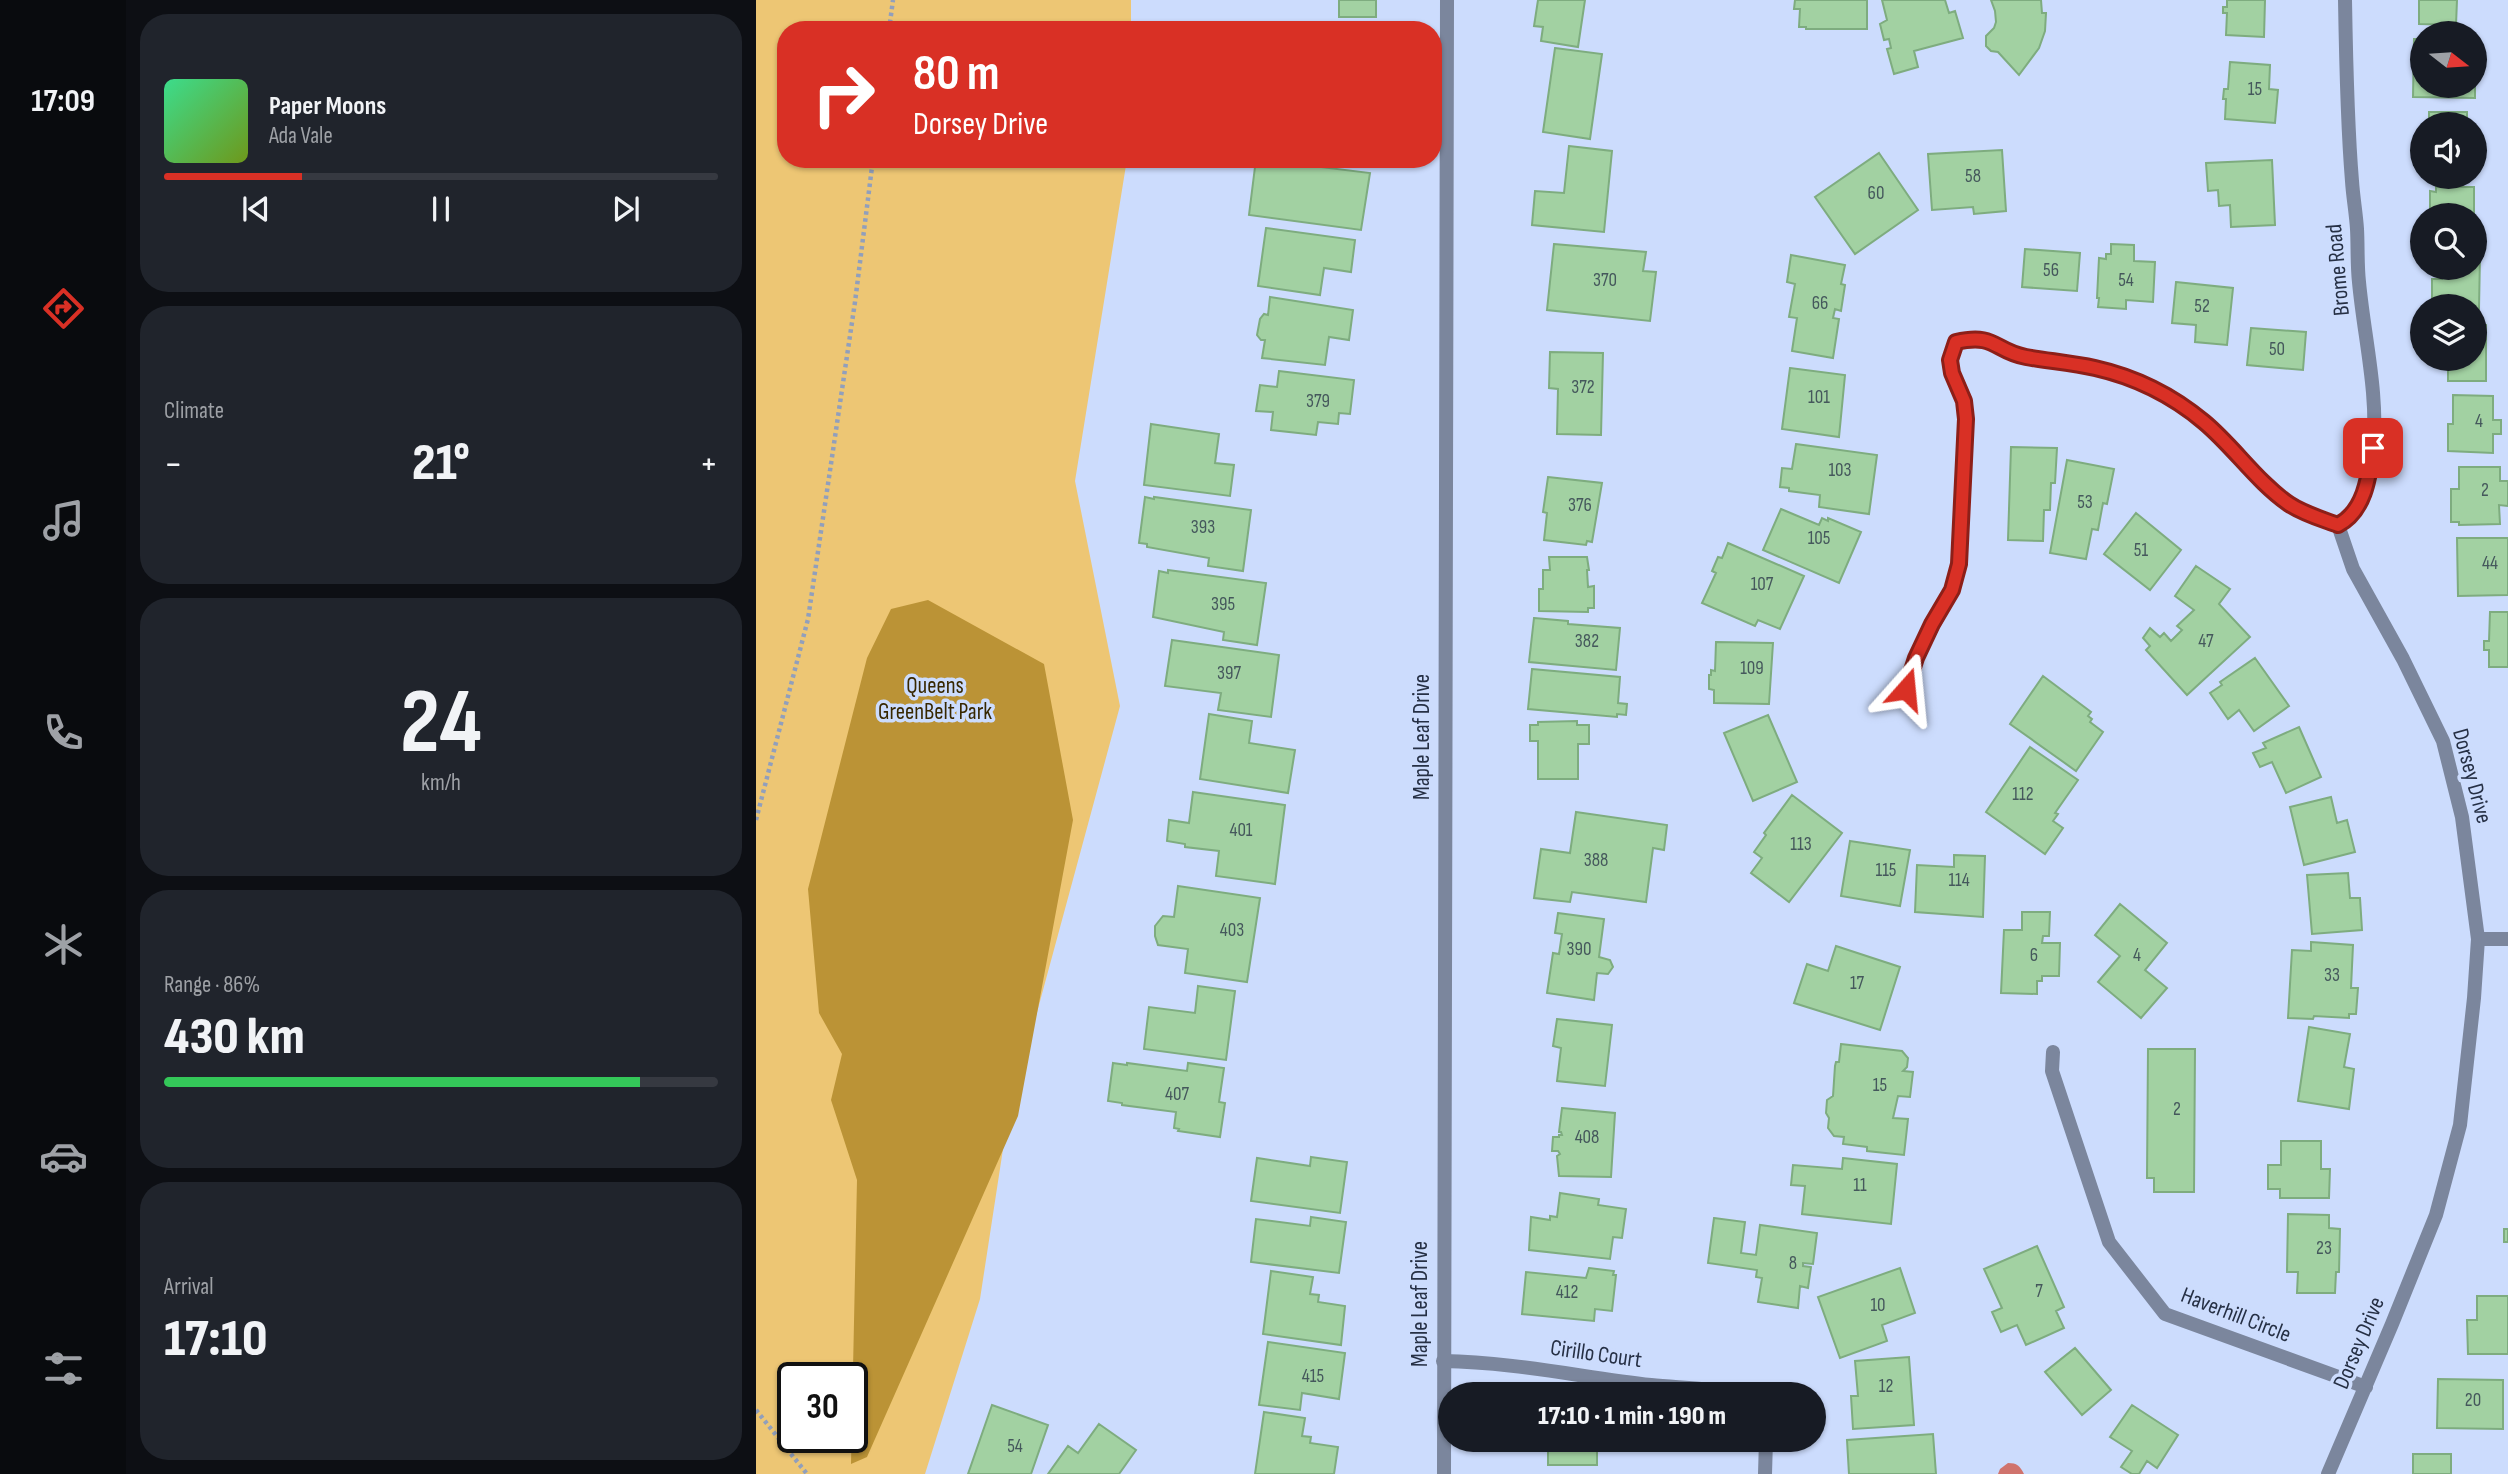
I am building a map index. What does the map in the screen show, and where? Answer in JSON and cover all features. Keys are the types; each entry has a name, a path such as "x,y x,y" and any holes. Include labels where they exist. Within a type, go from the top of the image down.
{"street":[{"name":"Maple Leaf Drive","path":"1444,1474 1447,0"},
{"name":"Brome Road","path":"2338,525 2350,519 2360,503 2373,448 2373,403 2367,332 2358,281 2345,0"},
{"path":"1906,689 1922,646 1952,590 1959,564 1966,419 1964,401 1952,373 1950,360 1956,342 1975,338 1989,340 2020,356 2094,368 2134,380 2164,394 2204,422 2290,504 2311,516 2338,525"},
{"name":"Dorsey Drive","path":"2328,1474 2436,1215 2448,1173 2460,1125 2478,939 2462,817 2443,741 2403,659 2353,569 2338,525"},
{"path":"2478,939 2508,939"},
{"name":"Haverhill Circle","path":"2053,1052 2052,1071 2109,1241 2165,1314 2366,1387"},
{"name":"Cirillo Court","path":"1443,1361 1492,1362 1630,1382"},
{"path":"1765,1474 1766,1452"}],"path":[{"path":"890,21 893,0"},
{"path":"756,820 808,620 872,168"},
{"path":"756,1410 807,1474"}],"green space":[{"name":"Queens GreenBelt Park","path":"756,0 1131,0 1131,21 777,21 777,168 1126,168 1075,481 1120,706 1007,1123 980,1299 925,1474 756,1474"},
{"path":"928,600 1044,664 1073,820 1018,1116 867,1457 851,1464 851,1453 868,1453 868,1362 853,1362 857,1180 831,1100 842,1054 819,1013 808,889 867,658 891,609"}],"shaded area":[{"path":"2008,1463 2018,1466 2024,1474 1998,1474"}],"building":[{"path":"1339,0 1376,0 1376,17 1339,17"},
{"path":"1538,0 1585,0 1578,47 1541,41 1543,27 1534,26"},
{"path":"1795,0 1867,0 1867,29 1799,27 1800,9 1794,9"},
{"path":"1882,0 1945,0 1949,13 1955,11 1963,38 1914,51 1918,67 1894,74 1887,49 1891,48 1889,39 1884,40 1880,24 1887,20"},
{"path":"1991,0 2041,0 2042,13 2046,13 2045,31 2039,48 2019,75 1998,52 1991,51 1986,46 1986,36 1996,22"},
{"path":"2227,0 2265,0 2264,37 2226,35 2227,13 2223,13 2223,7 2227,7"},
{"path":"2419,0 2457,0 2456,21 2419,21"},
{"path":"1555,48 1602,54 1590,139 1543,132"},
{"path":"2230,62 2270,65 2269,89 2278,90 2275,123 2225,119 2226,99 2223,99 2224,89 2228,89"},
{"path":"1569,146 1612,151 1604,232 1532,225 1535,191 1564,193"},
{"path":"2002,150 2006,211 1974,214 1973,207 1932,210 1928,154"},
{"path":"1879,153 1918,210 1855,254 1815,197"},
{"path":"2272,160 2275,225 2231,227 2230,205 2219,206 2218,190 2208,191 2206,163"},
{"path":"1255,168 1329,168 1370,173 1361,230 1249,215"},
{"path":"2436,189 2474,189 2474,203 2430,203 2430,191 2436,192"},
{"path":"1266,228 1355,240 1351,272 1324,268 1320,295 1258,286"},
{"path":"1554,244 1646,252 1643,271 1656,272 1650,321 1547,310"},
{"path":"2111,244 2134,245 2134,261 2155,262 2153,302 2126,300 2126,309 2098,307 2099,258 2106,259 2106,254 2111,254"},
{"path":"2025,249 2080,253 2077,291 2022,287"},
{"path":"1791,255 1845,265 1841,284 1845,285 1841,311 1835,309 1833,318 1839,319 1833,358 1792,351 1797,318 1789,317 1795,284 1787,282"},
{"path":"2432,280 2480,280 2479,294 2432,294"},
{"path":"2176,282 2233,288 2227,345 2195,342 2196,325 2172,323"},
{"path":"1270,297 1353,310 1349,340 1329,337 1325,365 1262,358 1265,340 1261,340 1257,335 1260,319 1264,314 1268,315"},
{"path":"2251,328 2306,332 2303,370 2247,365"},
{"path":"1550,352 1603,353 1601,435 1557,434 1558,389 1549,388"},
{"path":"1790,368 1845,375 1839,437 1782,429"},
{"path":"1279,371 1354,380 1350,414 1339,413 1338,424 1318,422 1316,435 1271,430 1273,412 1256,411 1260,385 1277,387"},
{"path":"2448,371 2486,371 2486,381 2448,381"},
{"path":"2453,395 2493,396 2493,420 2501,420 2501,434 2493,434 2493,453 2448,451 2448,424 2453,424"},
{"path":"1151,424 1219,434 1215,463 1234,465 1230,496 1144,485"},
{"path":"1796,444 1877,455 1869,514 1819,507 1820,495 1789,491 1789,488 1780,487 1782,468 1792,469"},
{"path":"2011,447 2057,448 2050,510 2044,510 2043,541 2008,540"},
{"path":"2067,460 2114,469 2107,504 2103,503 2098,530 2092,529 2086,559 2050,553"},
{"path":"2459,467 2500,467 2500,481 2508,481 2508,506 2499,505 2500,524 2459,525 2459,522 2451,522 2451,489 2459,489"},
{"path":"1548,477 1602,483 1592,542 1587,541 1586,545 1544,540 1547,513 1543,512"},
{"path":"1145,497 1251,510 1243,571 1208,566 1209,558 1147,547 1147,544 1139,543"},
{"path":"1781,509 1819,525 1822,518 1828,521 1828,518 1861,532 1839,583 1763,550"},
{"path":"2136,513 2181,550 2150,590 2104,554"},
{"path":"2457,538 2508,538 2508,595 2458,596"},
{"path":"1728,543 1804,576 1780,629 1758,620 1755,626 1702,603 1716,573 1712,571 1718,557 1722,558"},
{"path":"1549,557 1587,557 1588,587 1594,586 1594,608 1588,608 1588,612 1539,611 1539,589 1543,589 1543,570 1550,570"},
{"path":"2196,566 2230,589 2219,604 2250,637 2187,695 2146,650 2150,646 2143,638 2150,628 2160,637 2164,633 2171,641 2182,630 2177,626 2194,610 2175,596"},
{"path":"1168,570 1266,583 1257,645 1223,640 1224,632 1153,617 1159,571 1168,573"},
{"path":"2490,612 2508,612 2508,667 2489,667 2489,650 2484,650 2484,641 2489,641"},
{"path":"1534,618 1620,628 1616,670 1529,662"},
{"path":"1172,640 1279,655 1271,717 1218,710 1221,693 1165,686"},
{"path":"1716,642 1773,643 1769,704 1714,703 1714,690 1709,689 1709,675 1711,670 1715,671"},
{"path":"2255,658 2289,706 2254,731 2239,710 2228,719 2210,693 2222,685 2220,682"},
{"path":"1532,669 1620,677 1618,703 1627,704 1626,715 1617,714 1617,717 1528,709"},
{"path":"2043,676 2091,712 2088,716 2092,719 2090,722 2103,732 2076,771 2010,724"},
{"path":"1209,714 1252,721 1249,743 1295,750 1288,793 1200,779"},
{"path":"1768,715 1797,782 1753,801 1724,733"},
{"path":"1577,721 1577,725 1589,725 1589,744 1578,744 1578,779 1538,779 1538,741 1530,741 1530,725 1538,725 1538,722"},
{"path":"2299,727 2321,777 2286,793 2272,762 2260,767 2253,753 2266,748 2263,743"},
{"path":"2030,747 2078,780 2055,813 2058,814 2053,821 2063,828 2045,854 1986,812"},
{"path":"1193,792 1285,805 1275,884 1216,876 1219,851 1185,847 1185,844 1167,841 1169,820 1189,823"},
{"path":"1792,795 1842,833 1789,902 1751,873 1762,858 1754,852 1766,835 1764,833"},
{"path":"2331,797 2337,823 2347,820 2355,852 2304,865 2290,807"},
{"path":"1576,812 1667,825 1664,850 1653,848 1646,902 1572,892 1570,902 1534,898 1541,849 1570,853"},
{"path":"1850,841 1910,850 1900,906 1841,896"},
{"path":"1954,855 1985,856 1983,917 1915,912 1917,865 1954,867"},
{"path":"2348,873 2350,898 2360,898 2362,930 2312,934 2307,875"},
{"path":"1178,886 1260,898 1247,982 1185,973 1188,949 1158,945 1155,926 1163,916 1174,917"},
{"path":"2120,904 2167,943 2145,970 2167,988 2141,1018 2098,982 2120,956 2095,935"},
{"path":"2022,912 2050,912 2049,936 2043,936 2042,943 2060,943 2059,976 2042,976 2042,981 2037,981 2037,994 2001,993 2004,930 2022,930"},
{"path":"1558,913 1604,919 1599,957 1610,960 1613,967 1608,974 1597,973 1594,1000 1547,993 1553,953 1559,954 1562,934 1555,933"},
{"path":"2311,942 2353,945 2351,988 2358,988 2356,1014 2349,1014 2349,1018 2288,1018 2292,950 2311,951"},
{"path":"1836,946 1900,967 1880,1030 1794,1003 1807,964 1828,971"},
{"path":"1198,986 1235,991 1226,1060 1144,1049 1149,1007 1195,1013"},
{"path":"1557,1019 1612,1025 1605,1086 1557,1081 1561,1048 1553,1046"},
{"path":"2309,1027 2350,1034 2344,1067 2354,1069 2349,1109 2298,1101"},
{"path":"1841,1044 1902,1051 1908,1058 1907,1067 1903,1071 1913,1072 1910,1097 1898,1096 1893,1118 1908,1119 1904,1155 1867,1151 1867,1147 1843,1144 1844,1137 1834,1136 1828,1128 1827,1100 1833,1096 1835,1066 1836,1062 1839,1062"},
{"path":"2148,1049 2195,1049 2194,1192 2154,1192 2154,1178 2147,1178"},
{"path":"1113,1063 1187,1071 1188,1063 1224,1068 1219,1102 1225,1103 1220,1137 1178,1131 1179,1129 1174,1128 1176,1112 1108,1101"},
{"path":"1562,1108 1615,1113 1611,1177 1559,1176 1557,1156 1560,1154 1558,1151 1552,1151 1553,1137 1562,1135 1559,1132"},
{"path":"2281,1141 2321,1141 2321,1169 2330,1169 2329,1198 2280,1198 2280,1189 2268,1189 2268,1165 2281,1165"},
{"path":"1311,1157 1347,1162 1340,1213 1251,1201 1257,1158 1310,1166"},
{"path":"1843,1158 1897,1164 1891,1224 1802,1214 1805,1186 1791,1185 1793,1165 1842,1169"},
{"path":"1560,1193 1599,1199 1598,1205 1626,1209 1622,1238 1613,1237 1610,1259 1529,1250 1531,1217 1550,1220 1550,1216 1557,1217"},
{"path":"2288,1214 2329,1215 2329,1228 2340,1229 2339,1272 2336,1272 2335,1293 2297,1293 2298,1272 2287,1272"},
{"path":"1311,1217 1346,1222 1339,1273 1251,1262 1256,1219 1310,1226"},
{"path":"1714,1218 1745,1222 1741,1253 1756,1255 1760,1225 1817,1233 1813,1264 1803,1263 1803,1266 1811,1267 1808,1288 1800,1286 1798,1308 1758,1302 1762,1278 1756,1277 1757,1270 1708,1263"},
{"path":"2504,1229 2508,1229 2508,1242 2504,1242"},
{"path":"2037,1246 2064,1307 2056,1311 2064,1328 2026,1345 2017,1325 2001,1332 1992,1312 2002,1308 1984,1269"},
{"path":"1589,1268 1614,1271 1613,1275 1616,1275 1612,1311 1595,1309 1594,1321 1522,1314 1526,1272 1586,1278"},
{"path":"1900,1268 1915,1313 1882,1325 1887,1341 1840,1358 1818,1297"},
{"path":"1271,1271 1313,1277 1310,1294 1319,1295 1318,1302 1345,1306 1341,1345 1263,1334"},
{"path":"2477,1296 2508,1296 2508,1354 2468,1354 2467,1320 2477,1320"},
{"path":"1268,1342 1345,1353 1339,1399 1302,1393 1300,1410 1259,1405"},
{"path":"2075,1348 2111,1390 2082,1415 2045,1372"},
{"path":"1909,1357 1914,1425 1853,1429 1851,1396 1858,1396 1855,1361"},
{"path":"2438,1379 2503,1380 2503,1429 2437,1428"},
{"path":"992,1405 1048,1425 1031,1474 968,1474"},
{"path":"2132,1405 2178,1435 2157,1468 2147,1461 2139,1474 2132,1474 2121,1467 2132,1451 2110,1437"},
{"path":"1264,1412 1305,1418 1302,1436 1311,1437 1310,1443 1338,1447 1334,1474 1255,1474"},
{"path":"1099,1424 1136,1450 1119,1474 1048,1474 1068,1446 1078,1453"},
{"path":"1933,1434 1936,1474 1849,1474 1847,1440"},
{"path":"1548,1452 1597,1452 1597,1465 1548,1465"},
{"path":"2413,1454 2451,1454 2451,1474 2413,1474"}],"route":[{"path":"1906,689 1916,658 1952,590 1959,564 1966,419 1964,401 1952,373 1950,360 1956,342 1975,338 1989,340 2020,356 2094,368 2134,380 2164,394 2204,422 2290,504 2311,516 2338,525 2350,519 2360,503 2367,484 2373,448"}]}
